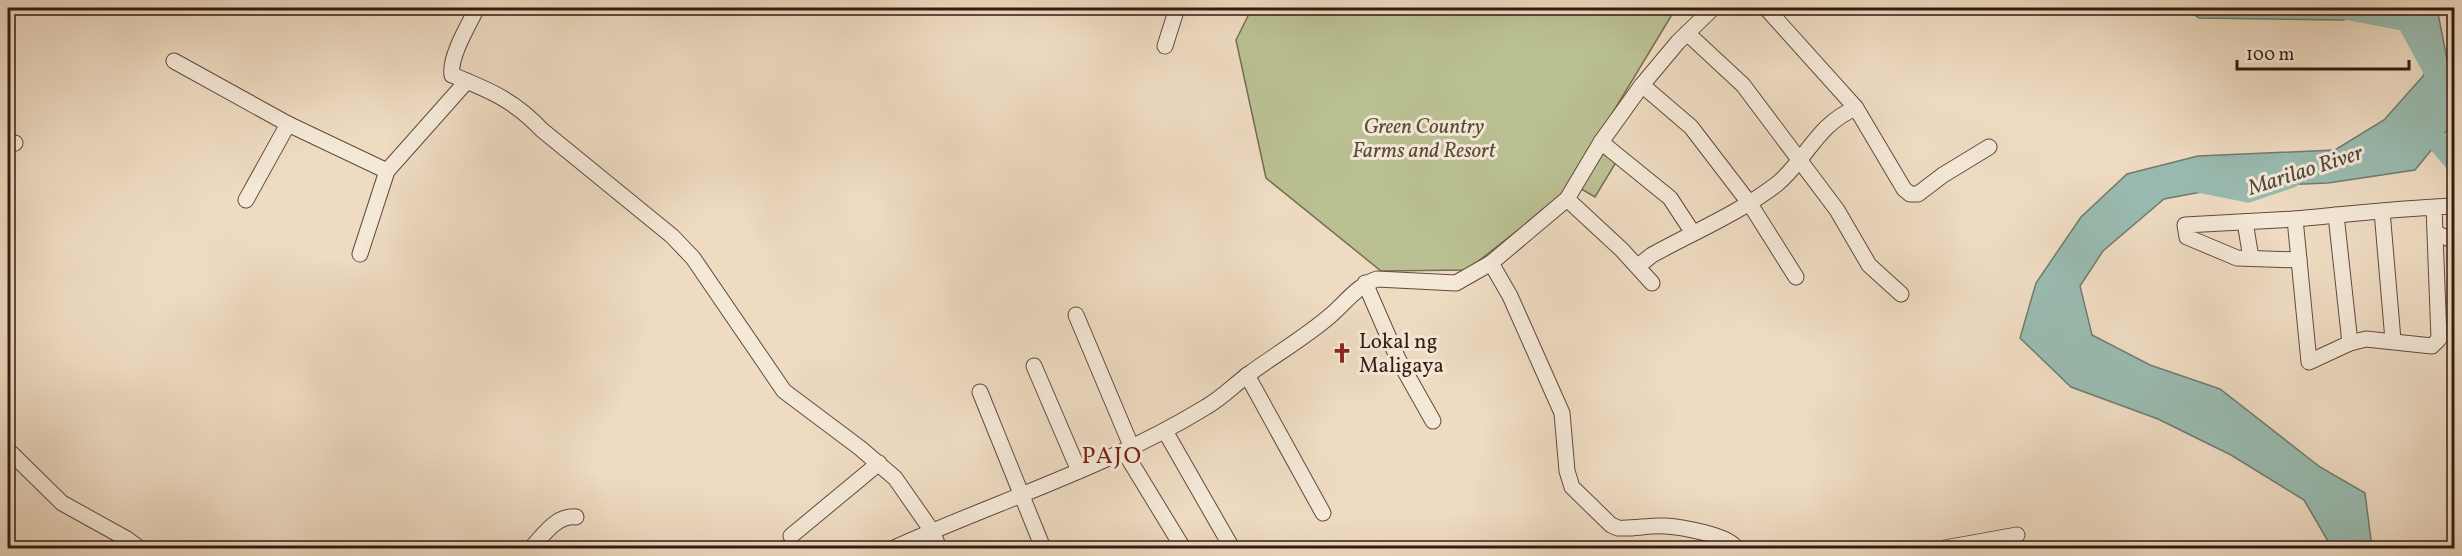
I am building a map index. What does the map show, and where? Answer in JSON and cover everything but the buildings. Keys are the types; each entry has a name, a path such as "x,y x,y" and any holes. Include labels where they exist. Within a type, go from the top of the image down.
{"street":[{"path":"477,8 451,69 452,75 510,101 524,111 542,130 672,236 693,258 783,391 879,463 895,478 932,531 939,549"},
{"path":"1165,46 1177,8"},
{"path":"894,549 932,531 1022,496 1165,431 1209,406 1247,375 1331,316 1365,283 1377,279 1456,283 1491,263 1567,199 1601,142 1642,85 1687,33 1713,8"},
{"path":"1766,8 1856,108 1904,189 1910,194 1918,194 1943,175 1989,147"},
{"path":"1687,33 1743,85 1837,210 1869,265 1901,294"},
{"path":"174,61 288,124 387,171"},
{"path":"360,255 387,171 466,81"},
{"path":"1642,85 1691,127 1750,204 1796,277"},
{"path":"1638,266 1652,255 1750,204 1786,176 1828,124 1856,108"},
{"path":"246,200 288,124"},
{"path":"1601,142 1670,198 1693,233"},
{"path":"1567,199 1638,266 1652,283"},
{"path":"2299,260 2237,258 2187,237 2185,225 2454,206"},
{"path":"2295,219 2309,362 2350,343 2376,339 2432,346 2439,339 2434,207"},
{"path":"2382,211 2393,340"},
{"path":"2336,215 2350,343"},
{"path":"2245,222 2250,258"},
{"path":"2436,233 2454,241"},
{"path":"1491,263 1510,296 1562,413 1567,471 1572,487 1611,525 1618,528 1665,526 1728,540 1736,549"},
{"path":"1365,283 1398,359 1433,421"},
{"path":"1076,315 1128,449 1184,549"},
{"path":"1034,366 1079,471"},
{"path":"1247,375 1323,513"},
{"path":"980,392 1042,549"},
{"path":"1165,431 1232,549"},
{"path":"8,450 62,503 128,539 139,549"},
{"path":"791,536 879,463"},
{"path":"531,549 559,520 566,516 576,517"},
{"path":"1945,549 2017,535"}],"green space":[{"name":"Green Country Farms and Resort","path":"1252,8 1676,8 1563,195 1467,270 1381,271 1266,178 1236,40"},
{"path":"1599,147 1618,159 1595,197 1576,186"}],"water":[{"path":"2184,8 2437,8 2454,95 2454,122 2415,170 2328,183 2228,187 2164,199 2103,251 2080,286 2092,335 2150,365 2220,389 2320,467 2365,493 2372,548 2332,548 2304,500 2231,455 2158,419 2071,387 2020,338 2036,283 2081,217 2127,174 2198,156 2335,150 2384,120 2424,75 2424,52 2389,9 2343,20 2199,18"}],"waterway":[{"name":"Marilao River","path":"2340,8 2407,21 2438,78"},
{"path":"2420,121 2454,161"},
{"name":"Marilao River","path":"2198,182 2248,192 2292,177"}],"place":[{"name":"Lokal ng Maligaya","path":"1342,353"}],"district":[{"name":"PAJO","path":"1112,455"}]}
